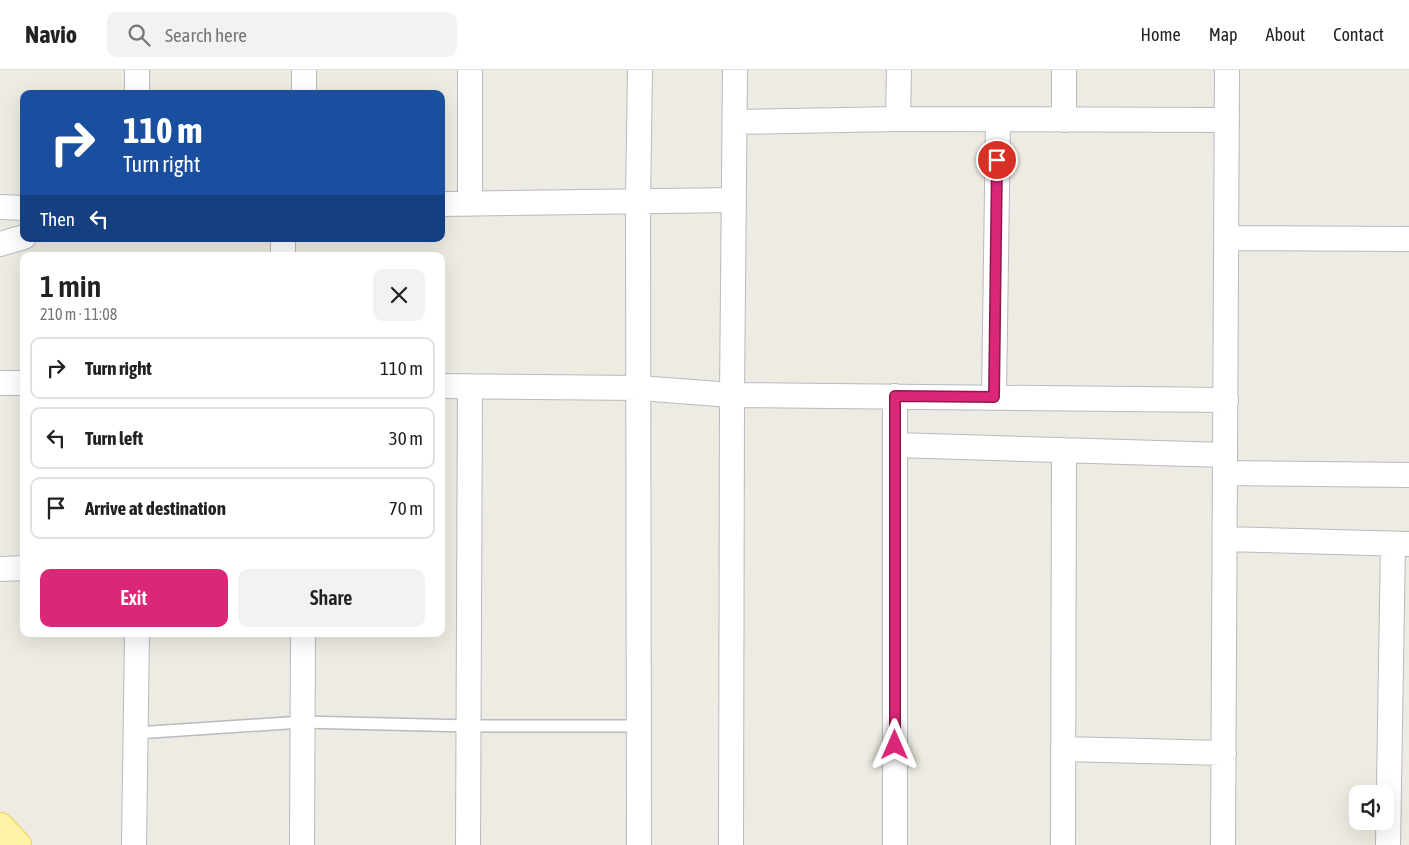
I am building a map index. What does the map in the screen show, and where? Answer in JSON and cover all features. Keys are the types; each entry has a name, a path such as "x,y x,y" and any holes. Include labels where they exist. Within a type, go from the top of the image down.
{"main road":[{"path":"0,827 17,845"}],"street":[{"path":"137,70 137,90"},
{"path":"304,70 304,90"},
{"path":"470,70 470,204"},
{"path":"639,845 638,202 640,70"},
{"path":"731,845 732,395 736,70"},
{"path":"898,119 899,70"},
{"path":"1064,70 1064,120"},
{"path":"1223,845 1227,70"},
{"path":"735,122 898,119 1227,120"},
{"path":"994,397 998,120"},
{"path":"445,204 734,200"},
{"path":"0,208 20,208"},
{"path":"0,244 20,238"},
{"path":"1226,238 1409,239"},
{"path":"0,383 20,384"},
{"path":"445,386 639,388 732,395 1226,400"},
{"path":"468,845 470,387"},
{"path":"895,396 896,845"},
{"path":"895,445 1064,450 1225,464 1409,475"},
{"path":"1063,845 1064,450"},
{"path":"1225,539 1401,544 1395,831"},
{"path":"0,568 20,568"},
{"path":"134,845 137,637"},
{"path":"302,845 303,637"},
{"path":"1064,749 1224,754"}],"lane":[{"path":"136,733 302,722 469,726 638,726"}],"route":[{"path":"895,745 895,396 994,397 997,160"}]}
